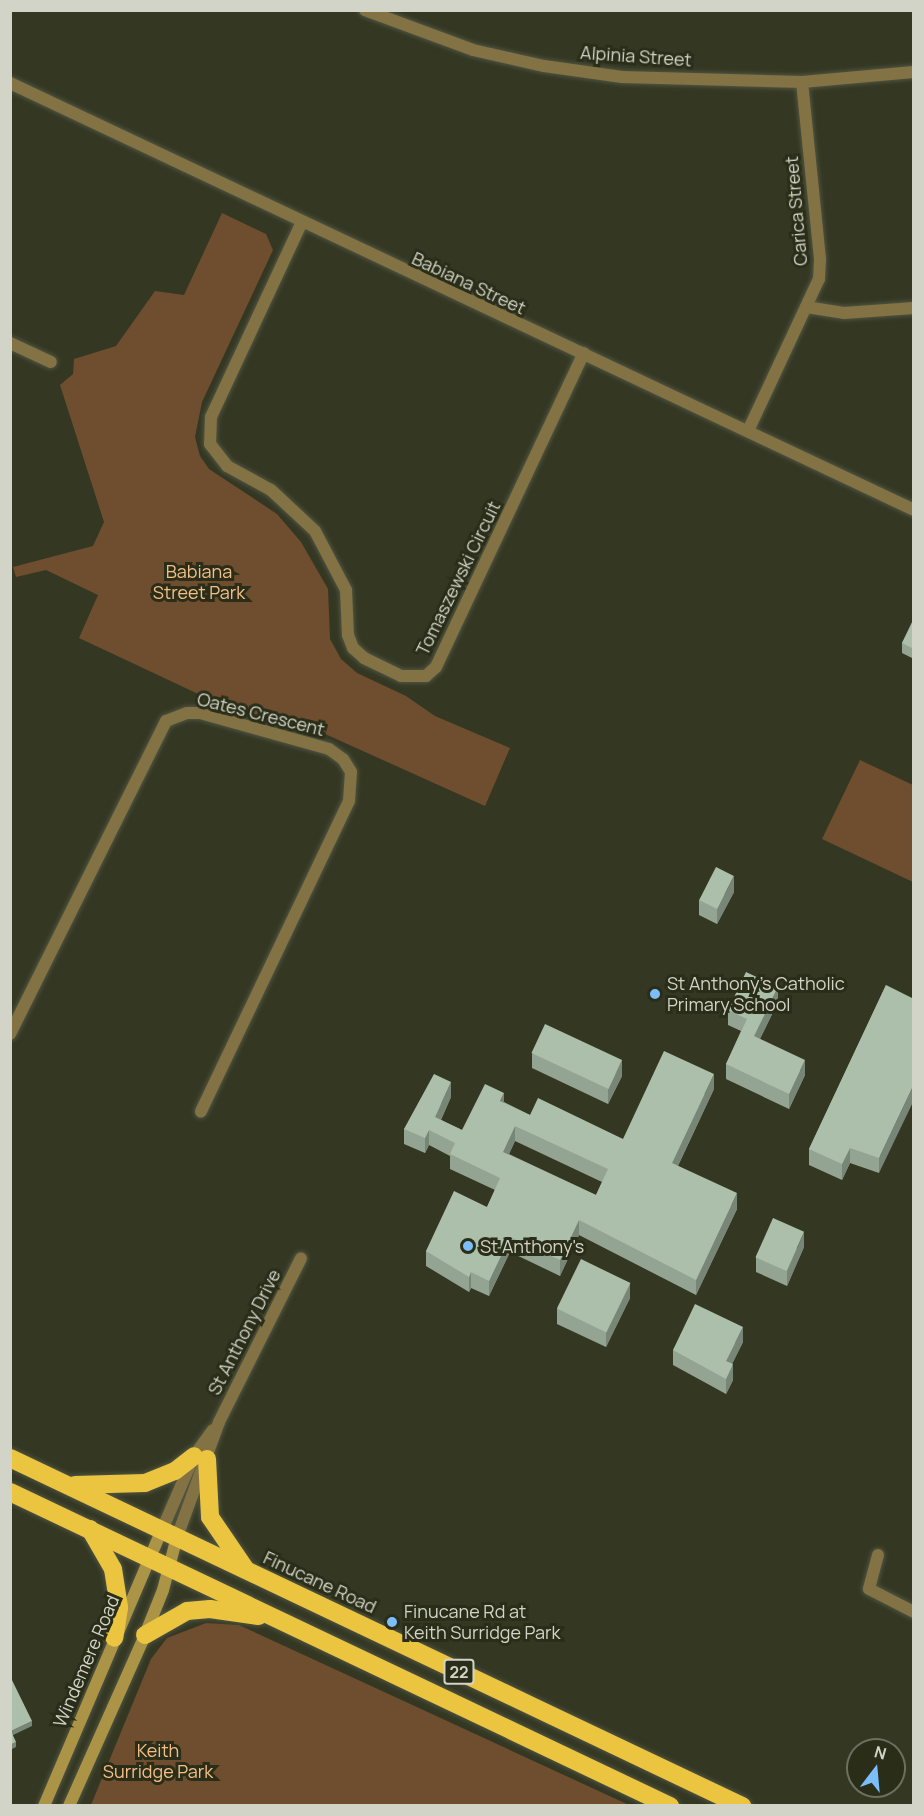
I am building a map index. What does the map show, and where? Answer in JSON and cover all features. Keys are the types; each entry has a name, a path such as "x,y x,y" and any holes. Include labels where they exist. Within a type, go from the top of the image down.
{"highway":[{"name":"Finucane Road","path":"10,1458 742,1806"},
{"path":"65,1484 130,1486 146,1483 200,1458 210,1516 247,1571"},
{"name":"22","path":"10,1492 670,1806"},
{"path":"90,1529 113,1569 119,1608 114,1638"},
{"path":"145,1635 187,1611 210,1610 275,1618"}],"main road":[{"name":"Windemere Road","path":"44,1806 150,1558 169,1534"},
{"path":"69,1806 145,1635 170,1567 169,1534"}],"street":[{"name":"Alpinia Street","path":"365,10 473,50 544,66 622,76 802,82 914,72"},
{"name":"Carica Street","path":"748,431 819,279 820,260 802,82"},
{"name":"Babiana Street","path":"10,83 302,224 584,353 914,510"},
{"name":"Tomaszewski Circuit","path":"302,224 211,417 210,444 226,466 270,490 315,531 346,590 348,635 353,648 364,658 402,676 426,676 436,667 584,353"},
{"path":"806,307 844,313 914,308"},
{"path":"10,343 51,362"},
{"name":"Oates Crescent","path":"10,1034 166,721 187,713 200,713 329,749 343,759 351,772 349,801 201,1111"},
{"name":"St Anthony Drive","path":"169,1534 200,1458 301,1258"},
{"path":"878,1555 869,1589 914,1612"}],"green space":[{"name":"Babiana Street Park","path":"222,213 266,234 273,250 202,402 195,437 200,456 209,469 277,514 301,542 328,589 330,639 341,659 357,673 406,696 435,716 510,748 485,806 314,729 226,707 79,638 98,595 46,570 16,577 13,567 93,546 104,522 60,385 73,374 74,359 116,346 155,291 184,295"},
{"path":"860,760 913,785 913,882 822,839"},
{"name":"Keith Surridge Park","path":"206,1623 239,1625 629,1805 91,1805 151,1659 167,1638"}],"building":[{"path":"914,620 914,649 902,643"},
{"path":"716,867 734,876 717,909 699,900"},
{"path":"746,972 778,987 754,1036 805,1060 789,1094 726,1064 747,1019 728,1010"},
{"path":"886,985 914,999 914,1084 879,1158 850,1148 842,1164 809,1149"},
{"path":"545,1024 622,1060 609,1089 531,1053"},
{"path":"664,1051 714,1074 672,1163 737,1193 696,1280 579,1220 560,1260 510,1237 489,1281 471,1272 469,1277 426,1251 454,1191 487,1207 500,1178 450,1154 455,1143 429,1130 425,1138 404,1129 434,1074 451,1082 435,1117 462,1130 485,1084 504,1093 500,1101 530,1115 538,1098 623,1139","holes":["515,1126 608,1169 596,1195 503,1152"]},
{"path":"773,1218 804,1232 787,1271 756,1257"},
{"path":"581,1259 630,1283 606,1333 557,1308"},
{"path":"695,1304 743,1327 726,1361 733,1364 726,1379 673,1350"},
{"path":"10,1676 32,1721 11,1731 16,1742 10,1745"}],"place":[{"name":"St Anthony's Catholic Primary School","path":"655,994"},
{"name":"St Anthony's","path":"468,1246"},
{"name":"Finucane Rd at Keith Surridge Park","path":"392,1622"}]}
